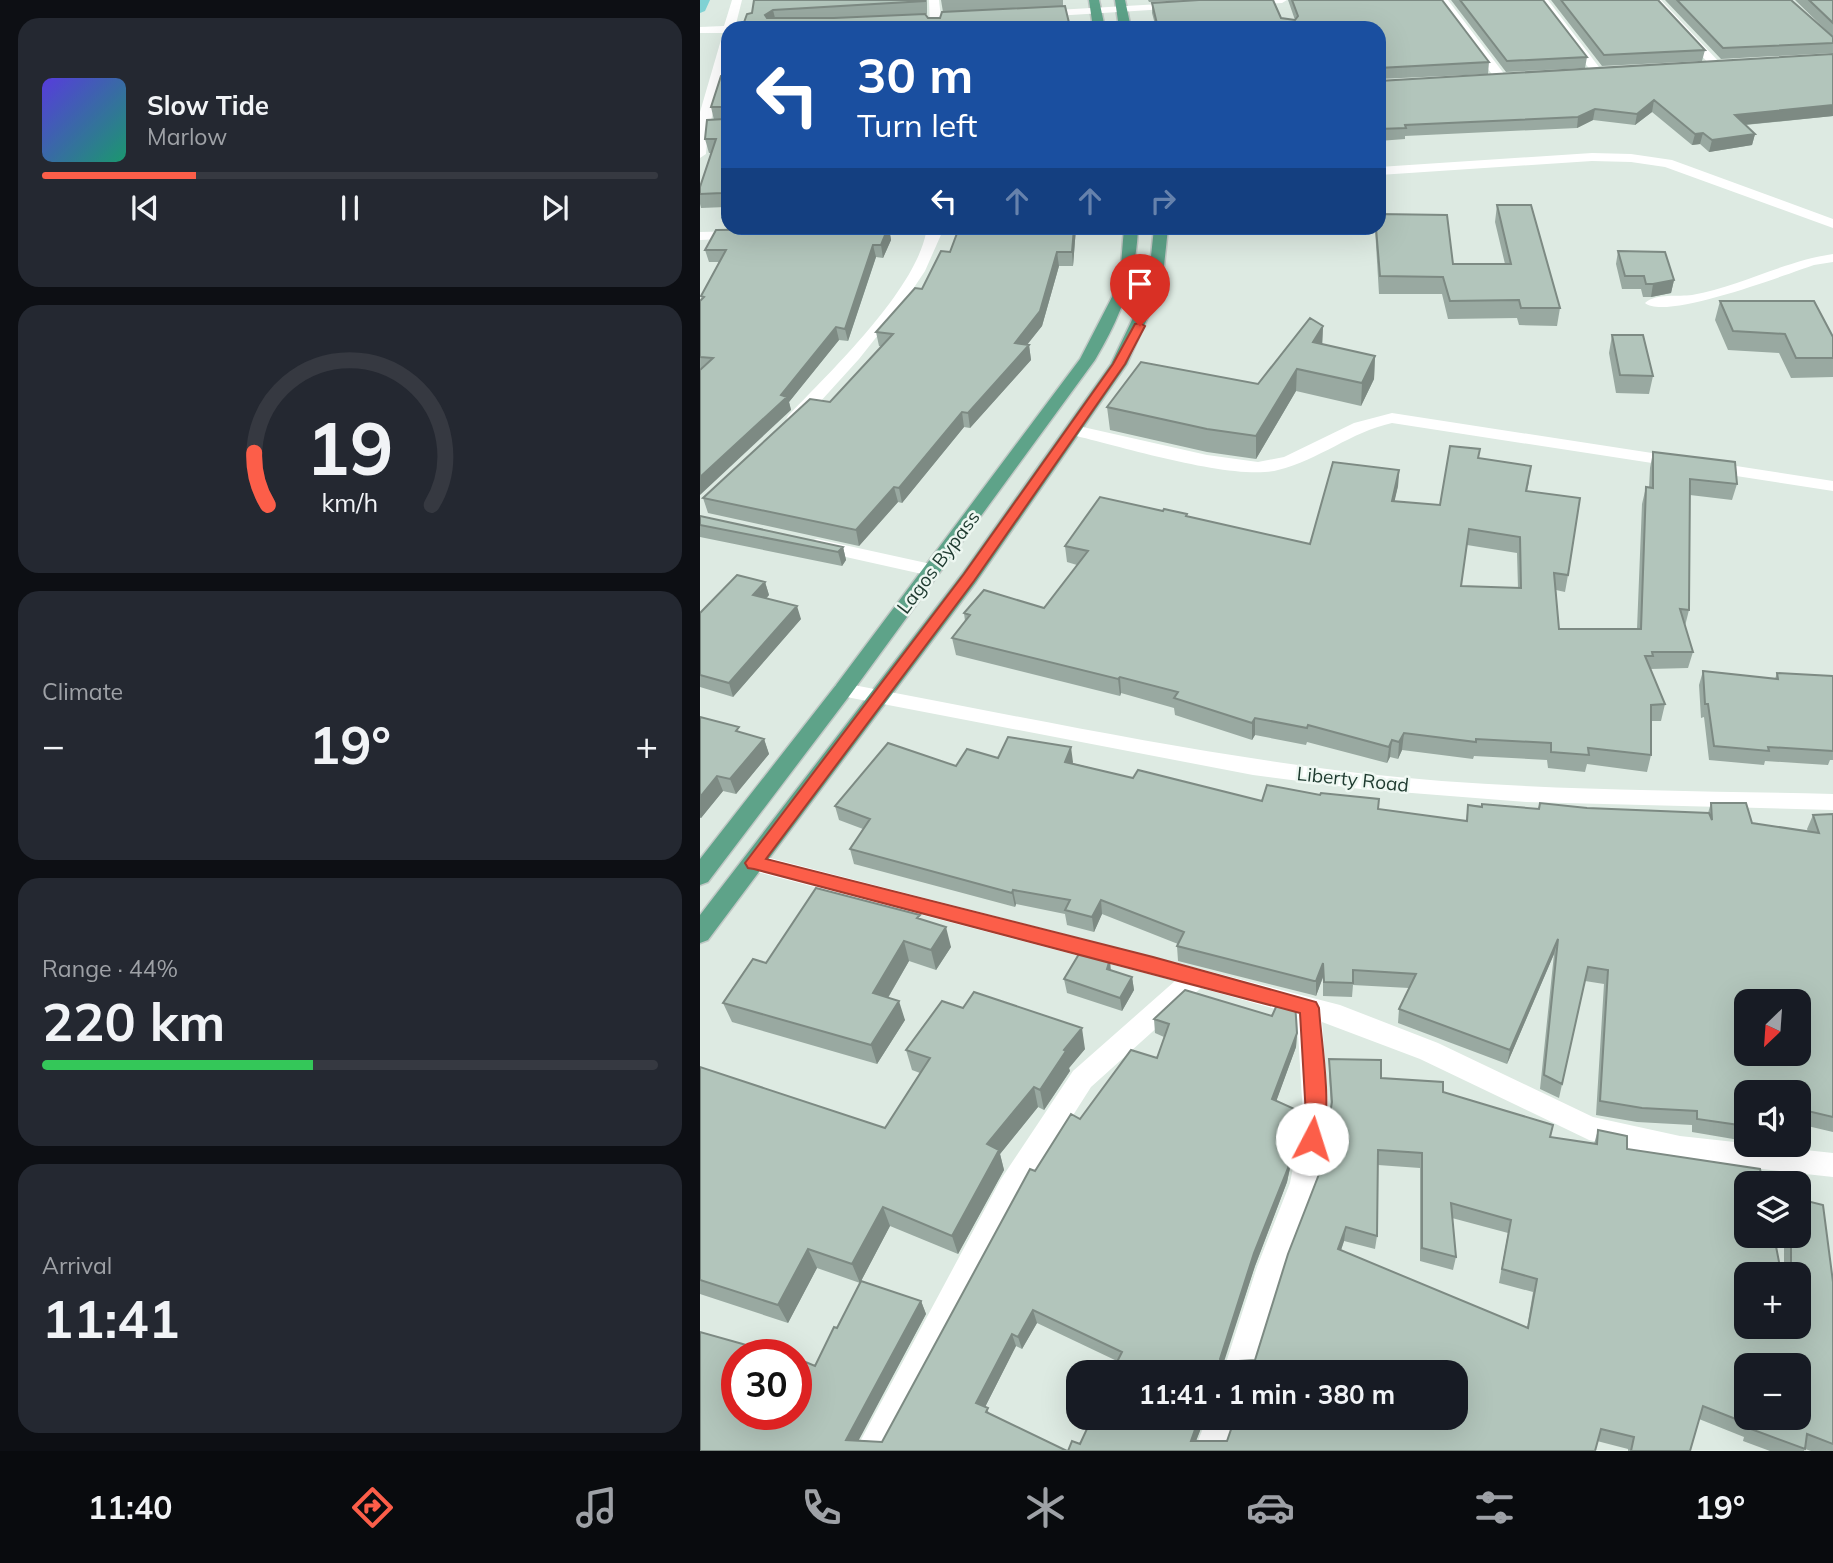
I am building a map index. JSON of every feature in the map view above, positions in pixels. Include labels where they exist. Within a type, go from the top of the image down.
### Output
[{"type":"main road","name":"Lagos Bypass","points":[[700,876],[843,690],[1087,360],[1110,324],[1124,290],[1131,253],[1131,235]]},
{"type":"main road","name":"Lagos Bypass","points":[[700,933],[879,698],[1119,364],[1140,326],[1153,292],[1160,235]]},
{"type":"street","points":[[731,21],[737,0]]},
{"type":"street","points":[[934,0],[936,21]]},
{"type":"street","points":[[1441,0],[1501,78]]},
{"type":"street","points":[[1542,0],[1605,73],[1584,74]]},
{"type":"street","points":[[1655,0],[1723,65],[1703,66]]},
{"type":"street","points":[[1238,3],[1279,2]]},
{"type":"street","points":[[1029,14],[1095,6],[1186,6]]},
{"type":"street","points":[[942,21],[949,18]]},
{"type":"street","points":[[700,30],[721,30]]},
{"type":"street","points":[[700,154],[709,127],[721,66]]},
{"type":"street","points":[[1487,79],[1515,78]]},
{"type":"street","points":[[1386,171],[1592,157],[1631,158],[1667,163],[1833,224]]},
{"type":"street","points":[[700,236],[754,235]]},
{"type":"street","points":[[779,436],[868,341],[926,257],[935,235]]},
{"type":"street","points":[[1653,303],[1696,299],[1812,261],[1833,258]]},
{"type":"street","points":[[1074,429],[1222,463],[1270,468],[1298,458],[1346,431],[1371,421],[1392,418],[1833,486]]},
{"type":"street","points":[[795,541],[931,570]]},
{"type":"street","name":"Liberty Road","points":[[843,690],[1253,767],[1360,781],[1526,794],[1833,802]]},
{"type":"street","points":[[754,863],[1340,1016],[1429,1051],[1589,1128],[1680,1149],[1833,1165]]},
{"type":"street","points":[[871,1451],[1011,1188],[1082,1079],[1197,977]]},
{"type":"street","points":[[1242,1360],[1270,1267],[1304,1184],[1317,1116],[1309,1008]]},
{"type":"street","points":[[1210,1451],[1218,1430]]},
{"type":"building","points":[[754,0],[925,0],[773,10],[765,15],[767,18],[834,18],[925,14],[928,18],[940,18],[942,12],[1065,6],[1069,21],[744,21],[747,14],[752,13]]},
{"type":"building","points":[[1273,0],[1281,18],[1295,20],[1298,16],[1292,0],[1442,0],[1489,62],[1386,68],[1386,21],[1156,21],[1152,3]]},
{"type":"building","points":[[1460,0],[1543,0],[1587,57],[1507,61]]},
{"type":"building","points":[[1561,0],[1658,0],[1705,50],[1604,55]]},
{"type":"building","points":[[1677,0],[1791,0],[1833,37],[1833,43],[1723,48]]},
{"type":"building","points":[[1809,0],[1833,0],[1833,23]]},
{"type":"building","points":[[1833,54],[1833,105],[1735,115],[1755,134],[1712,140],[1703,133],[1695,134],[1654,100],[1637,114],[1595,109],[1578,117],[1405,125],[1406,128],[1386,129],[1386,81]]},
{"type":"building","points":[[721,76],[721,107],[711,107]]},
{"type":"building","points":[[721,119],[721,193],[700,194],[716,139],[705,139],[707,120]]},
{"type":"building","points":[[1497,205],[1531,205],[1560,308],[1521,308],[1519,300],[1450,301],[1443,277],[1380,276],[1377,235],[1386,235],[1386,214],[1447,215],[1453,264],[1511,264]]},
{"type":"building","points":[[716,230],[721,230],[721,235],[885,235],[881,245],[873,245],[845,329],[836,327],[781,395],[787,397],[700,477],[700,370],[713,358],[700,357],[700,301],[726,250],[705,250]]},
{"type":"building","points":[[956,235],[1073,235],[1072,252],[1057,252],[1040,311],[1015,343],[1029,345],[968,413],[962,412],[899,488],[894,487],[856,530],[703,498],[810,399],[830,402],[893,334],[876,332],[915,288],[922,289],[941,251],[950,252]]},
{"type":"building","points":[[1618,251],[1665,252],[1674,280],[1646,284],[1644,276],[1625,276]]},
{"type":"building","points":[[1720,301],[1814,301],[1833,337],[1833,358],[1796,358],[1785,334],[1733,331]]},
{"type":"building","points":[[1310,318],[1323,326],[1313,342],[1375,356],[1362,383],[1297,369],[1256,436],[1207,429],[1107,407],[1141,362],[1258,384]]},
{"type":"building","points":[[1612,335],[1643,335],[1653,376],[1620,375]]},
{"type":"building","points":[[1450,446],[1480,449],[1478,458],[1531,466],[1526,491],[1580,498],[1568,575],[1554,573],[1559,629],[1641,629],[1646,487],[1653,488],[1653,452],[1735,462],[1737,484],[1690,479],[1689,610],[1680,609],[1693,652],[1652,652],[1653,656],[1645,656],[1665,704],[1651,705],[1651,755],[1588,748],[1589,755],[1551,752],[1551,743],[1476,739],[1476,742],[1404,733],[1399,742],[1392,740],[1389,747],[1308,725],[1307,728],[1255,718],[1252,723],[1174,698],[1178,692],[952,638],[970,615],[964,613],[984,590],[1044,608],[1088,551],[1065,546],[1100,497],[1187,514],[1186,516],[1310,544],[1333,462],[1399,470],[1392,501],[1440,505]],"holes":[[[1469,529],[1520,537],[1521,588],[1461,586]]]},
{"type":"building","points":[[700,516],[843,547],[838,552],[700,525]]},
{"type":"building","points":[[737,575],[765,582],[753,595],[797,606],[729,683],[700,675],[700,613]]},
{"type":"building","points":[[1703,671],[1778,679],[1777,673],[1833,676],[1833,751],[1768,747],[1769,751],[1714,746],[1708,704],[1705,704]]},
{"type":"building","points":[[700,717],[739,727],[736,731],[764,739],[730,779],[717,776],[700,797]]},
{"type":"building","points":[[1008,737],[1071,747],[1065,762],[1133,778],[1138,770],[1262,801],[1267,785],[1320,795],[1379,799],[1378,809],[1467,821],[1468,805],[1482,807],[1482,804],[1539,809],[1540,803],[1587,808],[1709,813],[1712,820],[1711,803],[1746,803],[1752,823],[1819,833],[1813,815],[1833,814],[1833,1117],[1811,1112],[1811,1080],[1734,1080],[1734,1124],[1697,1119],[1697,1111],[1642,1108],[1600,1101],[1608,970],[1588,967],[1562,1084],[1544,1075],[1558,939],[1510,1050],[1399,1009],[1416,974],[1353,970],[1353,983],[1324,982],[1323,963],[1314,981],[1177,946],[1184,932],[1101,900],[1092,917],[1065,910],[1070,900],[1013,890],[1012,893],[850,849],[870,819],[835,806],[888,743],[956,766],[967,749],[998,758]]},
{"type":"building","points":[[816,888],[920,915],[917,918],[946,927],[931,950],[904,941],[873,993],[899,1001],[871,1045],[723,1003],[753,959],[766,963]]},
{"type":"building","points":[[1082,949],[1110,959],[1107,969],[1132,977],[1120,998],[1064,979]]},
{"type":"building","points":[[1185,990],[1272,1016],[1280,998],[1295,1002],[1297,1033],[1272,1099],[1299,1111],[1288,1168],[1254,1253],[1221,1360],[1118,1360],[1122,1352],[1033,1310],[1018,1337],[1012,1334],[976,1403],[988,1408],[986,1412],[1067,1451],[700,1451],[700,1332],[725,1339],[721,1339],[721,1430],[812,1430],[812,1365],[815,1366],[861,1281],[921,1301],[846,1440],[882,1442],[1030,1169],[1035,1171],[1071,1114],[1080,1119],[1131,1050],[1157,1058],[1169,1024],[1154,1019]]},
{"type":"building","points":[[974,992],[1082,1028],[1064,1050],[1066,1051],[1040,1090],[1034,1087],[987,1144],[999,1150],[952,1236],[883,1207],[852,1264],[808,1249],[778,1305],[700,1280],[700,1067],[885,1128],[930,1058],[906,1050],[942,1001],[963,1008]]},
{"type":"building","points":[[1329,1059],[1381,1060],[1381,1078],[1443,1082],[1443,1092],[1553,1125],[1550,1137],[1597,1144],[1598,1130],[1627,1136],[1627,1149],[1760,1169],[1734,1171],[1734,1248],[1776,1248],[1779,1262],[1734,1262],[1734,1339],[1811,1339],[1811,1262],[1791,1262],[1791,1248],[1811,1248],[1811,1202],[1823,1205],[1833,1282],[1833,1444],[1807,1434],[1805,1449],[1754,1430],[1811,1430],[1811,1353],[1734,1353],[1734,1418],[1703,1406],[1690,1451],[1631,1451],[1634,1437],[1601,1429],[1595,1451],[1068,1451],[1072,1441],[1080,1444],[1086,1430],[1195,1430],[1191,1441],[1227,1441],[1231,1430],[1468,1430],[1468,1360],[1255,1360],[1288,1254],[1321,1169],[1332,1102]],"holes":[[[1378,1150],[1422,1153],[1422,1248],[1456,1257],[1451,1203],[1511,1220],[1502,1269],[1537,1279],[1528,1328],[1338,1249],[1346,1227],[1377,1236]]]},
{"type":"waterway","points":[[700,8],[702,0]]},
{"type":"route","points":[[1140,326],[1119,364],[969,578],[754,863],[1153,965],[1309,1008],[1317,1116],[1312,1139]]}]
